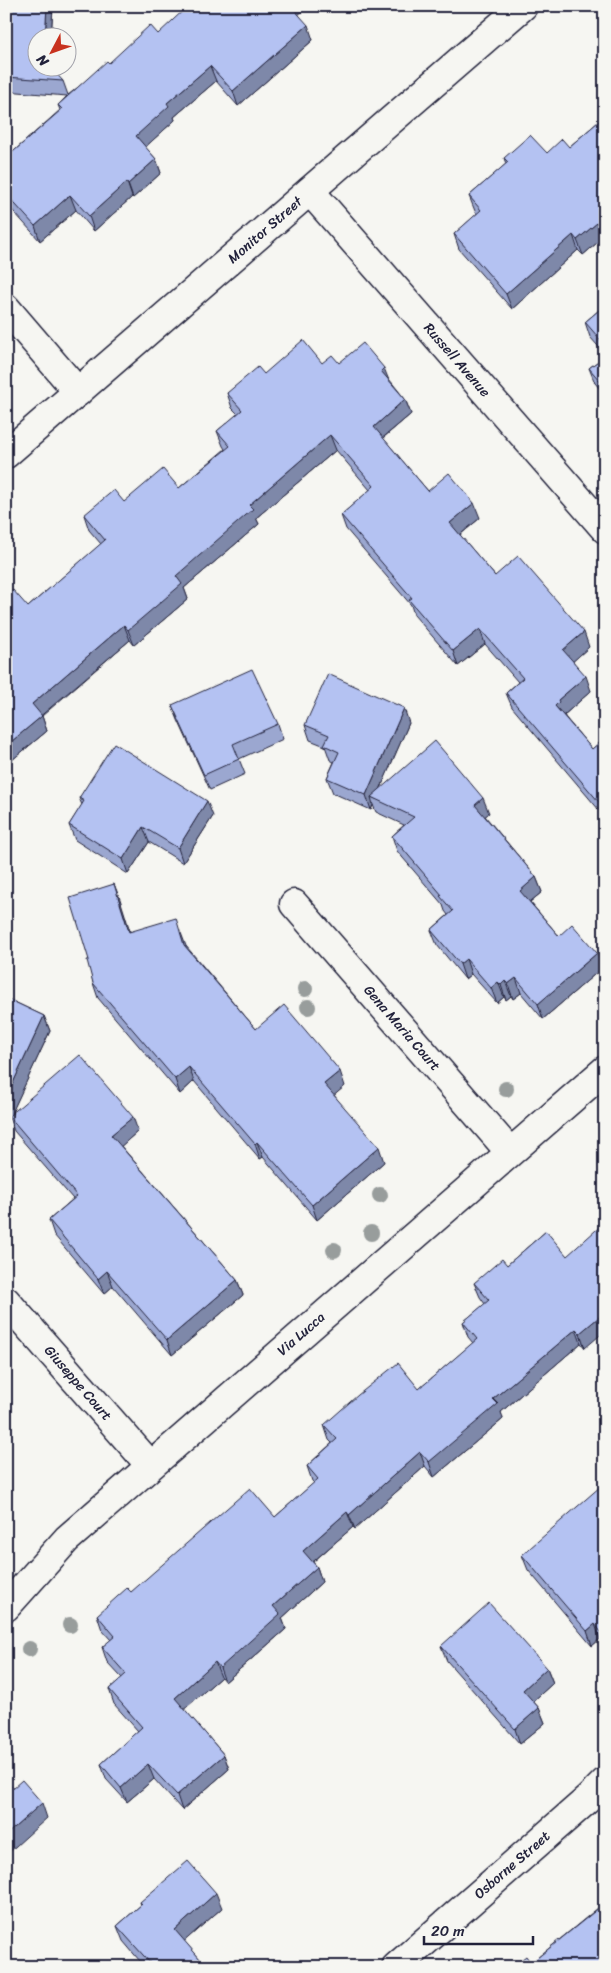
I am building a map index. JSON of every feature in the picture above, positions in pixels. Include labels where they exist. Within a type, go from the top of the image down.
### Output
[{"type":"street","name":"Monitor Street","points":[[6,454],[523,6]]},
{"type":"street","name":"Russell Avenue","points":[[310,191],[605,529]]},
{"type":"street","points":[[6,308],[78,392]]},
{"type":"street","name":"Gena Maria Court","points":[[294,904],[510,1152]]},
{"type":"street","name":"Via Lucca","points":[[6,1607],[67,1539],[605,1070]]},
{"type":"street","name":"Giuseppe Court","points":[[6,1301],[150,1465]]},
{"type":"street","name":"Osborne Street","points":[[396,1967],[605,1782]]},
{"type":"building","points":[[6,6],[47,6],[46,28],[28,28],[28,78],[60,78],[63,81],[6,77]]},
{"type":"building","points":[[188,6],[291,6],[308,25],[233,91],[210,66],[167,103],[169,106],[136,136],[156,159],[89,216],[70,195],[35,226],[6,194],[6,158],[62,109],[58,105],[107,61],[109,63],[150,25],[158,34]]},
{"type":"building","points":[[605,116],[605,216],[577,240],[573,235],[506,294],[454,234],[481,210],[469,196],[508,162],[504,158],[530,135],[547,153],[562,139],[569,147]]},
{"type":"building","points":[[605,305],[605,345],[585,322]]},
{"type":"building","points":[[303,340],[322,363],[332,355],[339,363],[363,343],[384,368],[381,371],[405,399],[374,427],[428,491],[449,473],[474,503],[450,523],[495,576],[518,556],[584,632],[563,650],[586,676],[558,700],[559,702],[555,706],[592,749],[605,738],[605,809],[506,693],[523,678],[480,629],[453,651],[409,600],[412,598],[341,515],[374,486],[330,435],[249,505],[253,509],[176,576],[182,584],[128,630],[124,625],[32,704],[42,716],[6,746],[6,596],[13,590],[28,607],[105,540],[84,515],[114,490],[124,502],[163,469],[179,488],[230,446],[217,431],[242,410],[227,393],[258,367],[264,374]]},
{"type":"building","points":[[605,356],[605,387],[589,368]]},
{"type":"building","points":[[252,669],[278,724],[233,744],[239,759],[204,775],[172,705]]},
{"type":"building","points":[[328,674],[404,708],[366,795],[327,778],[339,752],[324,745],[329,735],[305,725]]},
{"type":"building","points":[[435,741],[483,798],[475,805],[536,877],[520,891],[559,936],[572,924],[597,953],[538,1004],[516,978],[508,984],[505,981],[501,985],[498,982],[491,988],[466,959],[460,964],[431,930],[453,911],[440,896],[442,895],[392,836],[414,817],[371,797]]},
{"type":"building","points":[[114,743],[207,801],[178,848],[143,827],[123,859],[69,825],[84,801],[79,798]]},
{"type":"building","points":[[114,884],[129,932],[176,918],[184,945],[256,1029],[284,1005],[340,1071],[324,1084],[379,1147],[312,1205],[257,1142],[255,1144],[189,1067],[175,1079],[93,983],[87,960],[89,960],[70,898]]},
{"type":"building","points":[[6,998],[44,1016],[6,1098]]},
{"type":"building","points":[[80,1055],[133,1117],[111,1135],[237,1280],[167,1340],[107,1271],[98,1279],[49,1220],[77,1196],[9,1116]]},
{"type":"building","points":[[605,1222],[605,1312],[580,1333],[576,1329],[493,1399],[498,1404],[429,1462],[420,1452],[349,1515],[347,1512],[303,1551],[317,1567],[273,1606],[280,1614],[220,1668],[215,1662],[175,1698],[224,1755],[177,1795],[148,1764],[121,1788],[101,1764],[142,1727],[109,1689],[126,1674],[102,1647],[115,1636],[97,1615],[127,1588],[131,1592],[250,1488],[275,1517],[318,1479],[307,1466],[337,1439],[324,1425],[358,1395],[398,1363],[419,1389],[477,1339],[463,1322],[489,1300],[474,1283],[502,1259],[507,1265],[546,1231],[567,1256]]},
{"type":"building","points":[[601,1486],[605,1491],[605,1629],[601,1632],[595,1624],[587,1631],[522,1555]]},
{"type":"building","points":[[489,1603],[547,1668],[523,1690],[539,1708],[515,1729],[441,1646]]},
{"type":"building","points":[[6,1780],[13,1788],[22,1780],[42,1803],[6,1835]]},
{"type":"building","points":[[188,1861],[216,1893],[175,1930],[207,1967],[150,1967],[152,1965],[117,1926],[142,1904],[140,1902]]},
{"type":"building","points":[[605,1887],[605,1897],[600,1891]]},
{"type":"building","points":[[605,1903],[605,1967],[512,1967],[526,1956],[531,1963]]}]
